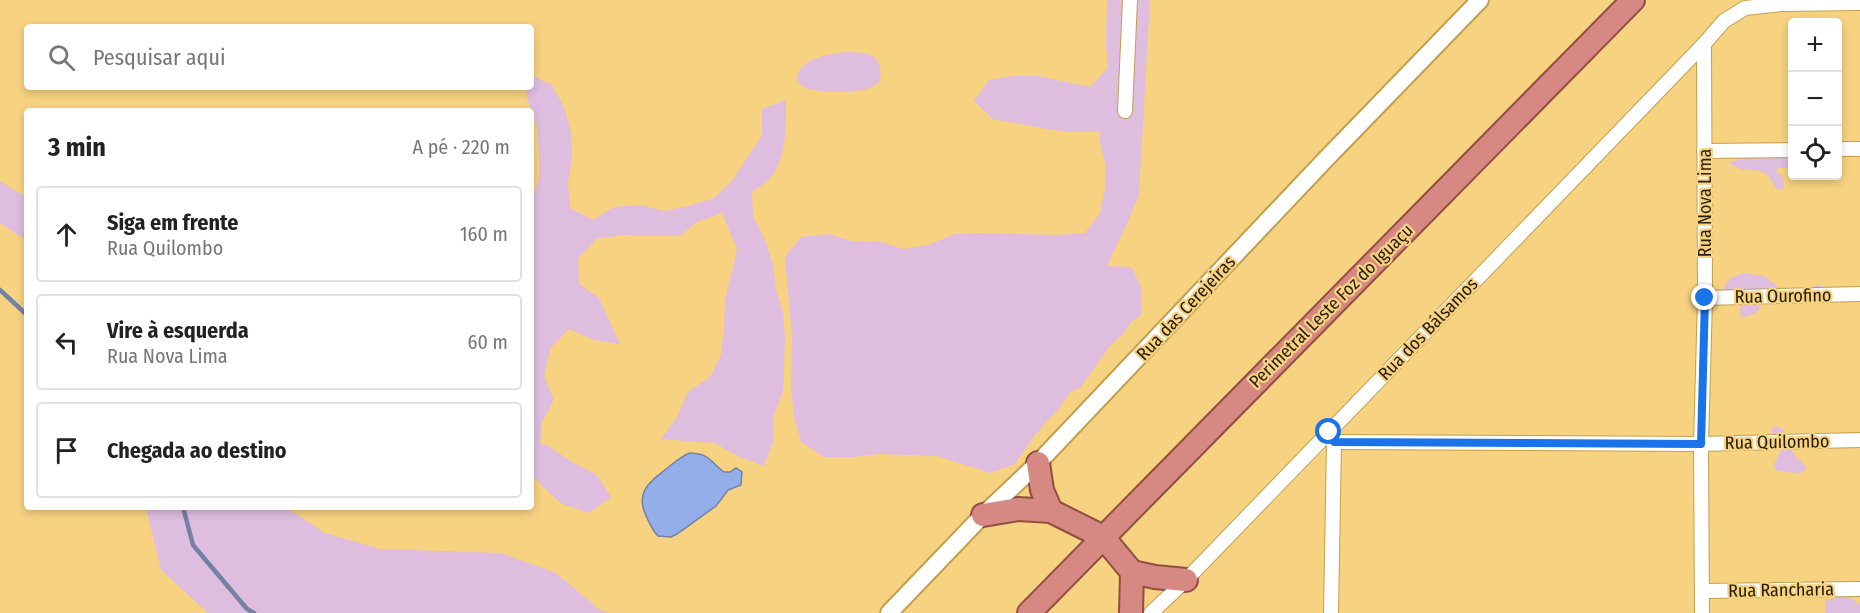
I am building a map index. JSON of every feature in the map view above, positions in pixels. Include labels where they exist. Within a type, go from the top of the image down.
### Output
[{"type":"highway","name":"Perimetral Leste Foz do Iguaçu","points":[[1029,613],[1633,0]]},
{"type":"highway","points":[[1038,463],[1042,490],[1051,511]]},
{"type":"highway","points":[[984,515],[1018,509],[1051,511],[1103,537],[1132,572],[1186,580]]},
{"type":"highway","points":[[1131,613],[1132,572]]},
{"type":"street","points":[[1125,111],[1130,0]]},
{"type":"street","name":"Rua das Cerejeiras","points":[[889,613],[1038,463],[1480,0]]},
{"type":"street","name":"Rua dos Bálsamos","points":[[1151,613],[1331,437],[1724,21],[1745,8],[1782,4],[1860,3]]},
{"type":"street","name":"Rua Nova Lima","points":[[1702,613],[1701,444],[1705,298],[1704,44]]},
{"type":"street","points":[[1842,149],[1860,149]]},
{"type":"street","points":[[1704,151],[1788,150]]},
{"type":"street","name":"Rua Ourofino","points":[[1705,298],[1860,294]]},
{"type":"street","points":[[1331,437],[1331,613]]},
{"type":"street","name":"Rua Quilombo","points":[[1331,437],[1701,444],[1860,440]]},
{"type":"street","name":"Rua Rancharia","points":[[1703,591],[1860,589]]},
{"type":"shaded area","points":[[1107,0],[1150,0],[1139,194],[1107,266],[1132,267],[1142,290],[1141,315],[1131,322],[1125,332],[1110,346],[1080,388],[1070,392],[1015,464],[990,473],[937,456],[880,454],[824,457],[801,442],[794,416],[791,388],[792,337],[785,257],[801,237],[828,234],[852,241],[880,242],[904,249],[928,245],[955,234],[1085,233],[1100,213],[1105,188],[1105,163],[1099,138],[1100,131],[1072,132],[993,119],[974,101],[989,80],[1014,76],[1038,76],[1090,87],[1108,68]]},
{"type":"shaded area","points":[[848,52],[869,54],[876,59],[881,73],[878,83],[873,87],[857,91],[837,92],[811,90],[797,82],[801,68],[807,63],[824,56]]},
{"type":"shaded area","points":[[534,76],[552,85],[564,107],[571,132],[572,157],[568,183],[570,208],[593,220],[614,207],[640,205],[664,211],[714,198],[732,181],[762,135],[762,109],[786,100],[785,138],[778,166],[764,184],[752,192],[753,217],[765,240],[773,265],[776,289],[783,313],[785,338],[783,391],[774,415],[773,442],[764,466],[737,456],[715,443],[661,439],[677,417],[688,392],[710,377],[721,355],[725,300],[737,249],[722,213],[697,222],[679,236],[623,235],[596,239],[578,259],[579,284],[599,298],[620,344],[594,340],[569,329],[550,349],[544,376],[554,400],[542,422],[540,444],[547,445],[597,475],[611,497],[589,513],[562,504],[534,477],[534,194],[539,179],[539,154],[534,108],[530,108],[526,90],[534,90]]},
{"type":"shaded area","points":[[1788,157],[1788,168],[1779,167],[1776,172],[1782,175],[1784,188],[1778,190],[1769,177],[1762,172],[1739,168],[1729,162],[1744,158]]},
{"type":"shaded area","points":[[0,181],[24,196],[24,239],[0,223]]},
{"type":"shaded area","points":[[1743,273],[1764,276],[1779,288],[1806,289],[1818,285],[1824,287],[1825,294],[1764,303],[1755,313],[1742,317],[1739,310],[1741,305],[1736,300],[1719,296],[1730,278]]},
{"type":"shaded area","points":[[1775,426],[1785,431],[1793,453],[1806,467],[1802,473],[1775,470],[1774,464],[1780,452],[1772,441],[1772,429]]},
{"type":"shaded area","points":[[147,510],[290,510],[325,533],[380,549],[501,553],[556,573],[600,610],[609,613],[208,613],[161,570]]},
{"type":"shaded area","points":[[1844,594],[1850,596],[1860,606],[1860,613],[1825,613],[1825,599]]},
{"type":"water","points":[[690,453],[706,457],[724,472],[730,472],[736,468],[742,472],[741,485],[728,490],[716,506],[677,534],[671,537],[658,536],[644,511],[642,503],[645,490],[659,474]]},
{"type":"waterway","points":[[0,290],[24,312]]},
{"type":"waterway","points":[[184,510],[193,545],[247,609],[254,613]]},
{"type":"route","points":[[1329,432],[1334,442],[1701,444],[1705,298]]}]
